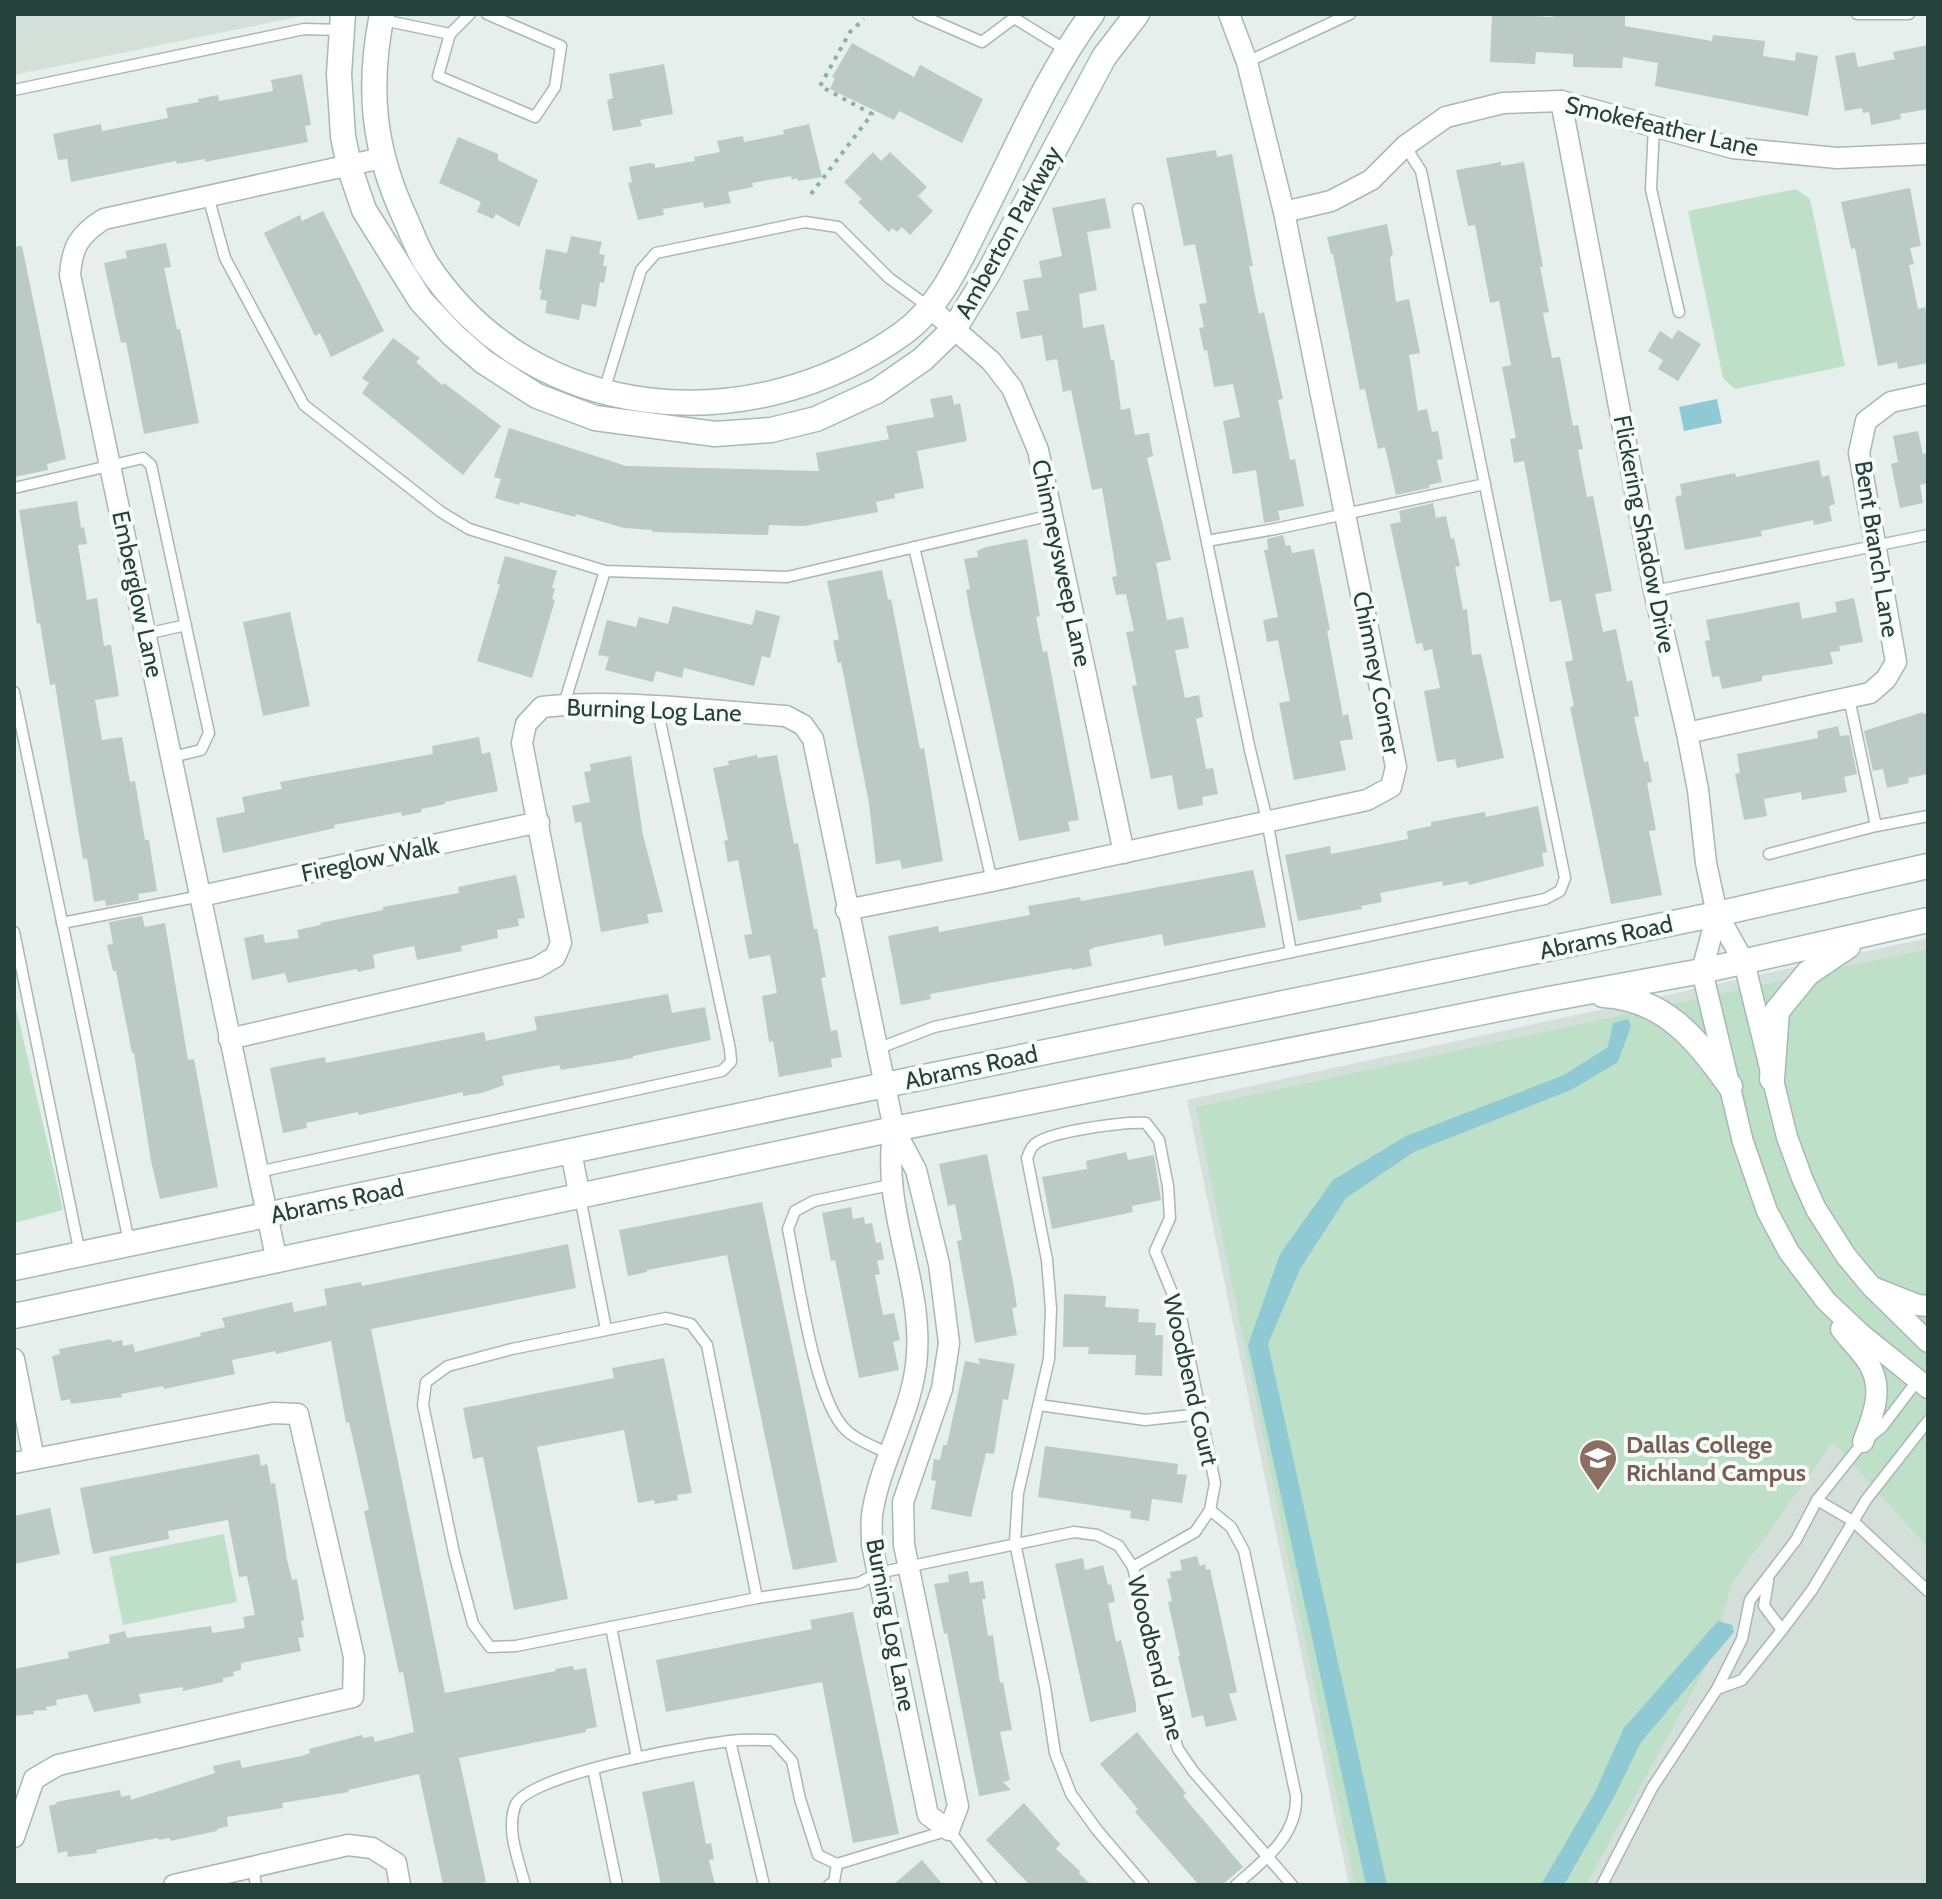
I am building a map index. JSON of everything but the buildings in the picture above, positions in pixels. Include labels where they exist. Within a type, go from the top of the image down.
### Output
[{"type":"main road","name":"Amberton Parkway","points":[[381,17],[372,84],[374,119],[382,158],[399,206],[426,262],[461,306],[488,333],[532,365],[565,380],[638,398],[695,404],[749,400],[796,387],[858,362],[905,333],[930,308],[955,269],[1066,50],[1092,14]]},
{"type":"main road","name":"Amberton Parkway","points":[[342,22],[339,74],[343,136],[349,166],[364,210],[421,301],[484,362],[537,396],[595,418],[715,434],[771,430],[816,419],[877,391],[923,359],[954,329],[989,272],[1104,57],[1137,14]]},
{"type":"main road","name":"Abrams Road","points":[[14,1268],[1717,914],[1928,866]]},
{"type":"main road","name":"Abrams Road","points":[[14,1316],[894,1129],[1702,971],[1928,920]]},
{"type":"main road","points":[[1772,1079],[1777,1011],[1791,991],[1828,957],[1874,933]]},
{"type":"main road","points":[[1549,999],[1606,995],[1634,1000],[1661,1012],[1703,1046],[1730,1086]]},
{"type":"street","name":"Chimney Corner","points":[[846,910],[1367,800],[1391,787],[1396,767],[1284,212],[1247,62],[1229,14]]},
{"type":"street","name":"Smokefeather Lane","points":[[1284,212],[1331,201],[1371,180],[1405,146],[1446,117],[1503,103],[1561,101],[1733,148],[1837,158],[1928,154]]},
{"type":"street","name":"Flickering Shadow Drive","points":[[1561,101],[1654,591],[1698,790],[1706,863],[1717,914],[1744,962],[1787,1137],[1806,1188],[1846,1256],[1871,1286],[1928,1342]]},
{"type":"street","name":"Emberglow Lane","points":[[277,1262],[70,275],[71,252],[87,229],[104,219],[382,158]]},
{"type":"street","name":"Chimneysweep Lane","points":[[930,308],[991,361],[1012,388],[1038,450],[1124,853]]},
{"type":"street","name":"Bent Branch Lane","points":[[1687,733],[1870,693],[1886,679],[1896,662],[1859,453],[1866,421],[1891,402],[1928,394]]},
{"type":"street","name":"Burning Log Lane","points":[[229,1039],[536,968],[555,957],[561,943],[522,743],[526,724],[542,707],[564,704],[657,707],[786,716],[803,725],[813,739],[846,910],[894,1129],[916,1170],[939,1264],[949,1343],[942,1389],[903,1502],[904,1545],[958,1806],[949,1830],[928,1815],[872,1545],[872,1515],[912,1386],[917,1355],[917,1323],[890,1185],[890,1151],[894,1129]]},
{"type":"street","name":"Fireglow Walk","points":[[201,896],[539,822]]},
{"type":"street","points":[[1717,914],[1702,971],[1750,1166],[1767,1211],[1789,1252],[1826,1301],[1842,1332],[1874,1371],[1878,1404],[1863,1442]]},
{"type":"street","points":[[571,1152],[580,1197]]},
{"type":"street","points":[[1871,1286],[1928,1306]]},
{"type":"street","points":[[1826,1301],[1924,1379]]},
{"type":"street","points":[[14,1359],[24,1461],[273,1413],[298,1414],[354,1657],[353,1697],[58,1765],[34,1779],[14,1837]]},
{"type":"street","points":[[174,1885],[254,1876],[348,1845],[372,1848],[396,1863],[400,1885]]},
{"type":"lane","points":[[470,14],[450,34],[438,76],[535,117],[555,87],[561,46],[487,14]]},
{"type":"lane","points":[[918,14],[982,42],[1013,16],[1066,50]]},
{"type":"lane","points":[[1247,62],[1350,14]]},
{"type":"lane","points":[[1857,14],[1909,14]]},
{"type":"lane","points":[[381,17],[450,34]]},
{"type":"lane","points":[[14,90],[342,22]]},
{"type":"lane","points":[[1654,126],[1651,189],[1679,312]]},
{"type":"lane","points":[[877,1049],[934,1027],[1545,899],[1560,891],[1565,878],[1421,171],[1405,146]]},
{"type":"lane","points":[[208,196],[225,258],[304,405],[441,512],[469,529],[605,571],[787,577],[1052,515]]},
{"type":"lane","points":[[1138,209],[1267,820],[1291,952]]},
{"type":"lane","points":[[604,391],[641,270],[656,253],[805,222],[838,227],[889,278],[930,308]]},
{"type":"lane","points":[[14,488],[143,458],[151,465],[209,733],[201,750],[172,757]]},
{"type":"lane","points":[[1207,541],[1485,484]]},
{"type":"lane","points":[[1654,591],[1928,535]]},
{"type":"lane","points":[[914,547],[992,881]]},
{"type":"lane","points":[[564,704],[605,571]]},
{"type":"lane","points":[[146,634],[186,625]]},
{"type":"lane","points":[[14,692],[129,1244]]},
{"type":"lane","points":[[1849,698],[1876,826]]},
{"type":"lane","points":[[258,1172],[722,1071],[731,1062],[657,707]]},
{"type":"lane","points":[[1769,854],[1928,816]]},
{"type":"lane","points":[[62,923],[201,896]]},
{"type":"lane","points":[[14,932],[80,1254]]},
{"type":"lane","name":"Woodbend Court","points":[[1039,1405],[1049,1359],[1051,1309],[1047,1260],[1027,1158],[1033,1144],[1048,1137],[1125,1122],[1146,1123],[1159,1140],[1168,1186],[1170,1218],[1155,1251],[1180,1312],[1215,1483],[1210,1510]]},
{"type":"lane","points":[[889,1454],[847,1432],[832,1413],[819,1380],[788,1229],[795,1211],[814,1201],[890,1185]]},
{"type":"lane","points":[[580,1197],[606,1329],[666,1318],[691,1324],[707,1345],[757,1598]]},
{"type":"lane","name":"Woodbend Lane","points":[[606,1329],[448,1366],[426,1382],[423,1405],[454,1553],[473,1624],[490,1647],[516,1646],[757,1598],[859,1583],[878,1573],[1074,1532],[1097,1535],[1119,1546],[1133,1567],[1165,1710],[1178,1749],[1193,1771],[1292,1885]]},
{"type":"lane","points":[[1602,1885],[1652,1788],[1717,1689],[1742,1639],[1750,1600],[1796,1540],[1817,1500],[1863,1442],[1882,1427],[1924,1379]]},
{"type":"lane","points":[[1144,1885],[1071,1794],[1055,1753],[1045,1687],[1015,1543],[1018,1493],[1039,1405],[1145,1420],[1201,1414]]},
{"type":"lane","points":[[1717,1689],[1742,1680],[1782,1630],[1812,1590],[1866,1500],[1928,1421]]},
{"type":"lane","points":[[1817,1500],[1853,1521],[1928,1591]]},
{"type":"lane","points":[[1133,1567],[1195,1532],[1210,1510],[1231,1527],[1244,1551],[1297,1811],[1284,1838],[1236,1885]]},
{"type":"lane","points":[[1771,1572],[1764,1606],[1782,1630]]},
{"type":"lane","points":[[611,1627],[637,1758]]},
{"type":"lane","points":[[525,1885],[512,1832],[515,1804],[524,1794],[561,1776],[730,1741],[773,1740],[792,1761],[800,1799],[818,1855],[837,1864],[949,1830]]},
{"type":"lane","points":[[730,1741],[764,1885]]},
{"type":"lane","points":[[593,1769],[617,1885]]},
{"type":"lane","name":"Burning Log Lane","points":[[949,1830],[991,1885]]},
{"type":"lane","points":[[829,1885],[834,1882],[837,1864]]},
{"type":"path","points":[[811,194],[872,114],[820,86],[850,32],[864,19]]},
{"type":"shaded area","points":[[14,14],[312,14],[14,75]]},
{"type":"shaded area","name":"Dallas College Richland Campus","points":[[1928,938],[1928,1885],[1349,1885],[1187,1100]]},
{"type":"green space","points":[[1796,189],[1810,199],[1845,366],[1735,389],[1723,378],[1688,211]]},
{"type":"green space","name":"Dallas College Richland Campus","points":[[1928,949],[1928,1548],[1833,1442],[1731,1585],[1712,1656],[1586,1885],[1355,1885],[1196,1107]]},
{"type":"green space","points":[[14,999],[63,1210],[14,1223]]},
{"type":"green space","points":[[224,1534],[237,1602],[123,1625],[109,1557]]},
{"type":"water","points":[[1717,399],[1722,423],[1684,431],[1679,407]]},
{"type":"water","points":[[1628,1019],[1631,1026],[1618,1062],[1571,1090],[1414,1152],[1346,1198],[1300,1269],[1268,1344],[1387,1885],[1366,1885],[1248,1345],[1280,1254],[1333,1180],[1406,1136],[1564,1075],[1608,1047],[1613,1023]]},
{"type":"water","points":[[1718,1621],[1732,1625],[1734,1632],[1641,1742],[1564,1885],[1541,1885],[1594,1794],[1624,1728]]},
{"type":"place","name":"Dallas College Richland Campus","points":[[1598,1492]]}]
